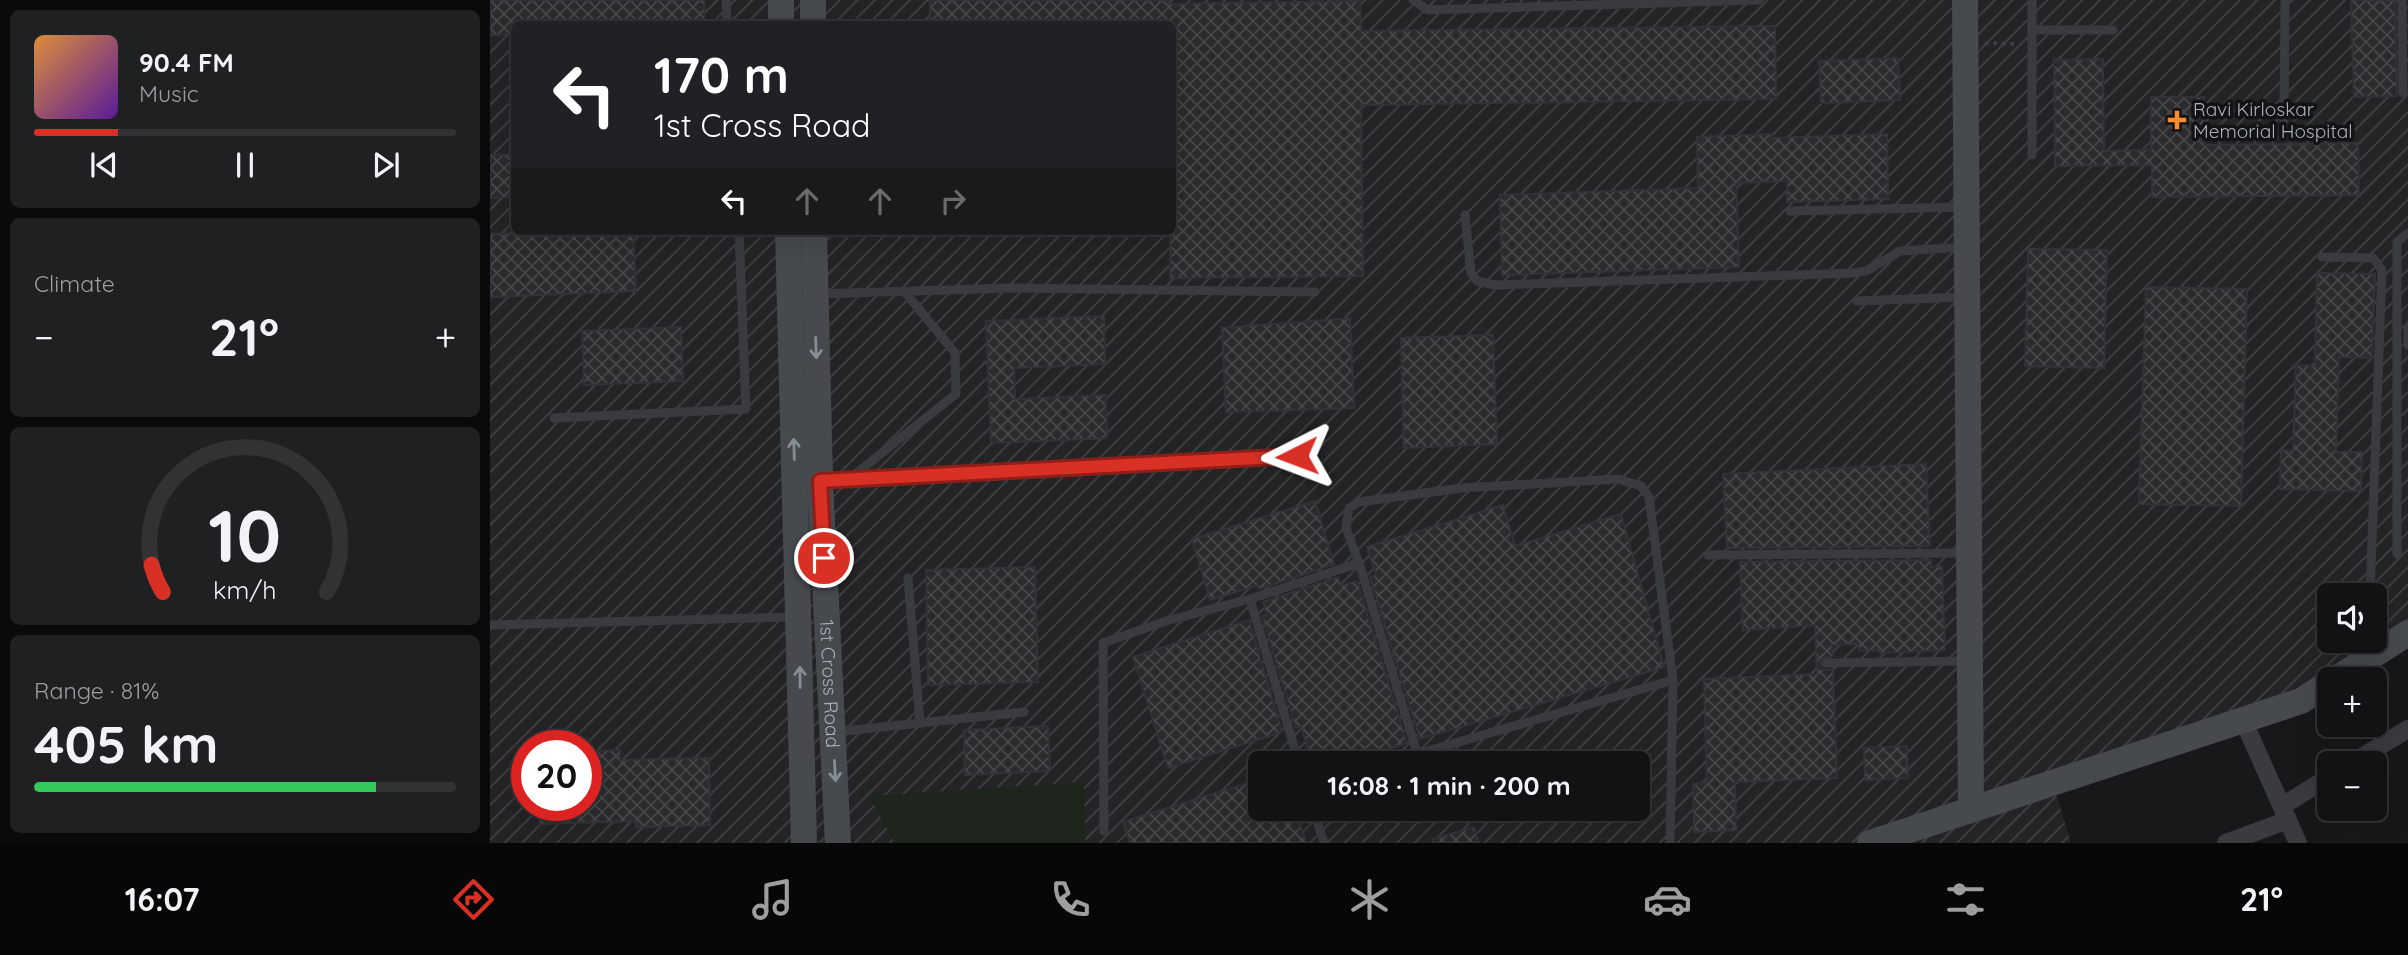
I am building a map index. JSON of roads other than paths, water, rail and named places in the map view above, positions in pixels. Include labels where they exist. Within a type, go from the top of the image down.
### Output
[{"type":"street","points":[[781,0],[781,21]]},
{"type":"street","points":[[813,0],[813,21]]},
{"type":"street","points":[[1965,0],[1971,809]]},
{"type":"street","name":"1st Cross Road","points":[[789,235],[802,294],[820,481],[838,843]]},
{"type":"street","name":"1st Cross Road","points":[[804,843],[799,617],[802,294],[813,235]]},
{"type":"street","points":[[2387,642],[2408,633]]},
{"type":"street","points":[[2349,667],[2365,653]]},
{"type":"street","points":[[1870,843],[2301,701],[2317,691]]},
{"type":"street","points":[[2243,720],[2298,843]]},
{"type":"street","points":[[2372,751],[2408,729]]},
{"type":"street","points":[[2227,843],[2285,813],[2317,787]]},
{"type":"lane","points":[[726,0],[727,21]]},
{"type":"lane","points":[[1413,0],[1428,10],[1759,0]]},
{"type":"lane","points":[[2032,0],[2032,155]]},
{"type":"lane","points":[[2284,120],[2285,0]]},
{"type":"lane","points":[[2402,0],[2403,93]]},
{"type":"lane","points":[[2032,30],[2113,30]]},
{"type":"lane","points":[[1790,211],[1967,206]]},
{"type":"lane","points":[[1465,215],[1471,273],[1477,281],[1496,285],[1853,273],[1876,267],[1900,251],[1967,247]]},
{"type":"lane","points":[[2397,554],[2397,242],[2408,233]]},
{"type":"lane","points":[[554,418],[746,409],[739,235]]},
{"type":"lane","points":[[2322,257],[2372,258],[2382,270],[2370,583]]},
{"type":"lane","points":[[802,294],[1009,288],[1315,292]]},
{"type":"lane","points":[[849,479],[956,394],[955,353],[905,292]]},
{"type":"lane","points":[[1857,301],[1967,297]]},
{"type":"lane","points":[[2408,327],[2408,345]]},
{"type":"lane","points":[[820,481],[1297,456]]},
{"type":"lane","points":[[1416,751],[1346,528],[1349,508],[1359,502],[1462,488],[1618,480],[1641,486],[1649,497],[1672,681],[1670,843]]},
{"type":"lane","points":[[2396,518],[2408,517]]},
{"type":"lane","points":[[1707,555],[1969,553]]},
{"type":"lane","points":[[1104,831],[1103,643],[1166,621],[1250,599],[1359,563]]},
{"type":"lane","points":[[908,578],[920,723]]},
{"type":"lane","points":[[1250,599],[1295,751]]},
{"type":"lane","points":[[490,625],[799,617]]},
{"type":"lane","points":[[1826,663],[1970,661]]},
{"type":"lane","points":[[1424,751],[1672,681]]},
{"type":"lane","points":[[833,733],[1024,712]]},
{"type":"lane","points":[[1317,821],[1324,843]]},
{"type":"place","name":"Ravi Kirloskar Memorial Hospital","points":[[2177,120]]}]
